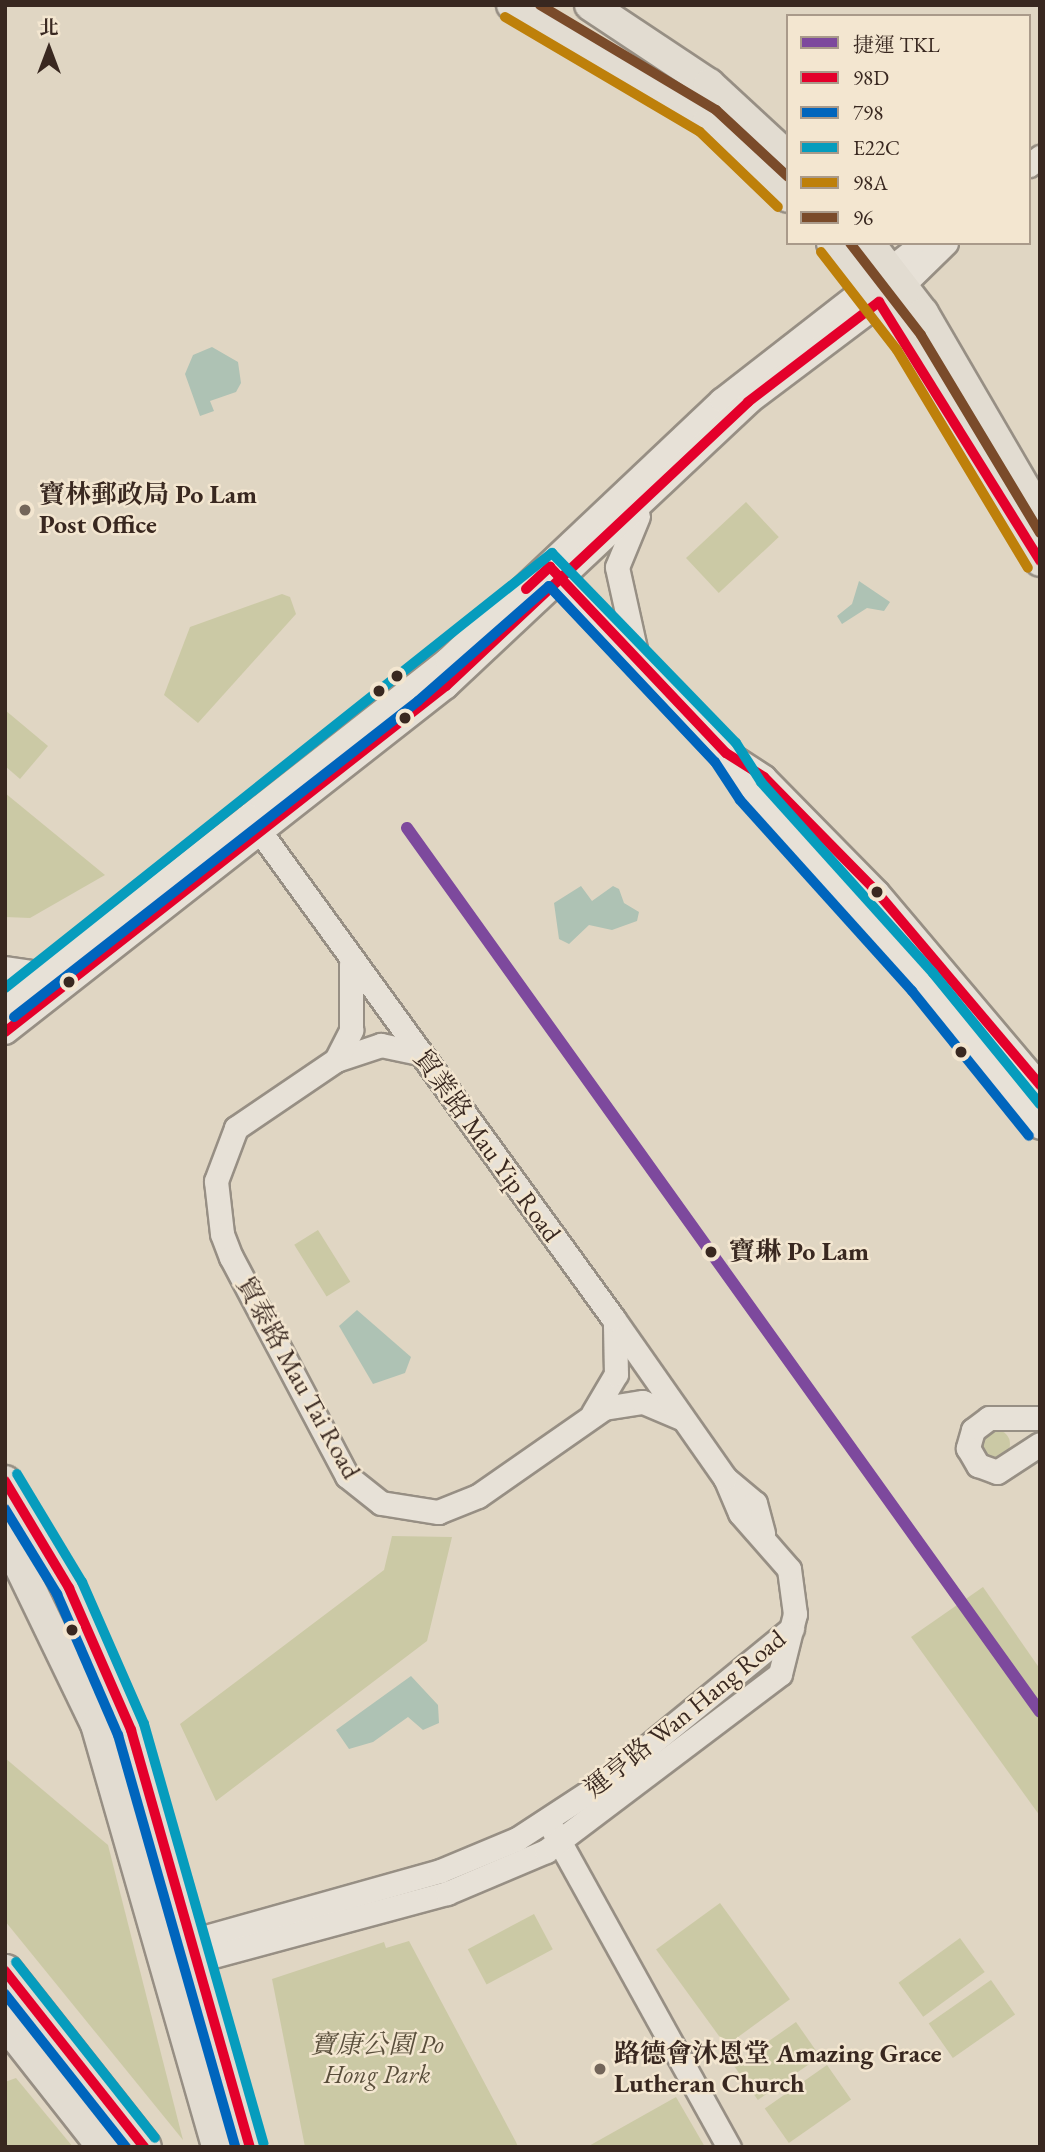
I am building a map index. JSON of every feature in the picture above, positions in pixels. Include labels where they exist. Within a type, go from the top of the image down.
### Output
[{"type":"highway","points":[[5,1971],[144,2147]]},
{"type":"highway","points":[[5,2021],[104,2147]]},
{"type":"main road","points":[[512,5],[709,121],[786,195]]},
{"type":"main road","points":[[590,5],[709,84],[786,155]]},
{"type":"main road","points":[[835,245],[884,284],[1040,514]]},
{"type":"main road","points":[[870,245],[884,284],[1040,561]]},
{"type":"main road","points":[[5,1481],[69,1588],[111,1679],[196,1951],[250,2147]]},
{"type":"main road","points":[[5,1536],[96,1724],[166,1959],[217,2147]]},
{"type":"street","points":[[5,1032],[447,659],[640,509],[748,402],[884,284],[921,245]]},
{"type":"street","points":[[557,574],[721,400],[943,245]]},
{"type":"street","points":[[636,654],[617,567],[640,509]]},
{"type":"street","points":[[557,574],[636,654],[726,753],[750,791],[923,982],[1040,1127]]},
{"type":"street","points":[[726,753],[764,777],[877,892],[1040,1084]]},
{"type":"street","points":[[5,1006],[45,974],[254,824]]},
{"type":"street","name":"貿業路 Mau Yip Road","points":[[254,824],[351,964],[613,1318],[725,1478],[755,1503],[763,1533],[794,1581],[792,1628]]},
{"type":"street","points":[[336,1060],[351,1030],[351,964]]},
{"type":"street","points":[[5,968],[45,974]]},
{"type":"street","name":"貿泰路 Mau Tai Road","points":[[419,1053],[381,1045],[336,1060],[236,1128],[224,1148],[216,1191],[231,1257],[347,1476],[380,1503],[438,1512],[478,1496],[592,1414],[616,1404],[643,1402],[684,1419]]},
{"type":"street","name":"貿泰路 Mau Tai Road","points":[[592,1414],[616,1374],[613,1318]]},
{"type":"street","points":[[1035,1417],[996,1417],[977,1425],[968,1441],[974,1462],[989,1471],[1005,1470],[1040,1444]]},
{"type":"street","name":"運亨路 Wan Hang Road","points":[[196,1951],[440,1871],[548,1821],[792,1628]]},
{"type":"street","name":"運亨路 Wan Hang Road","points":[[166,1959],[447,1893],[559,1842],[780,1675],[792,1628]]},
{"type":"street","points":[[548,1821],[729,2147]]},
{"type":"green space","points":[[746,502],[779,537],[719,593],[686,558]]},
{"type":"green space","points":[[282,594],[290,597],[296,614],[198,723],[164,695],[190,627]]},
{"type":"green space","points":[[5,710],[48,746],[20,779],[5,766]]},
{"type":"green space","points":[[5,793],[105,875],[30,918],[5,917]]},
{"type":"green space","points":[[318,1230],[350,1282],[327,1297],[294,1245]]},
{"type":"green space","points":[[996,1430],[1006,1434],[1010,1444],[1006,1454],[996,1458],[986,1454],[982,1444],[986,1434]]},
{"type":"green space","points":[[392,1536],[452,1537],[427,1641],[216,1801],[180,1724],[384,1570]]},
{"type":"green space","points":[[983,1587],[1040,1669],[1040,1816],[911,1637]]},
{"type":"green space","points":[[5,1758],[108,1845],[183,2140],[5,1921]]},
{"type":"green space","points":[[720,1903],[790,1999],[726,2046],[656,1949]]},
{"type":"green space","points":[[534,1914],[553,1949],[487,1985],[468,1949]]},
{"type":"green space","points":[[960,1938],[985,1972],[923,2017],[899,1983]]},
{"type":"green space","name":"寶康公園 Po Hong Park","points":[[409,1941],[518,2147],[305,2147],[272,1979],[384,1942],[386,1948]]},
{"type":"green space","points":[[991,1980],[1015,2014],[953,2058],[929,2024]]},
{"type":"green space","points":[[796,2022],[820,2056],[758,2100],[734,2066]]},
{"type":"green space","points":[[827,2065],[851,2099],[789,2143],[765,2109]]},
{"type":"green space","points":[[16,2078],[73,2147],[5,2147],[5,2082]]},
{"type":"green space","points":[[676,2097],[705,2147],[587,2147]]},
{"type":"shaded area","points":[[212,347],[238,362],[241,383],[236,392],[210,401],[214,411],[200,416],[185,374],[193,355]]},
{"type":"shaded area","points":[[859,581],[890,602],[884,611],[867,608],[842,624],[837,616],[852,604]]},
{"type":"shaded area","points":[[581,886],[592,901],[613,886],[619,889],[624,903],[639,912],[637,921],[612,930],[589,925],[569,944],[559,939],[554,903]]},
{"type":"shaded area","points":[[357,1310],[411,1357],[405,1373],[373,1384],[339,1326]]},
{"type":"shaded area","points":[[411,1676],[438,1705],[439,1723],[423,1730],[408,1717],[373,1742],[349,1749],[336,1730]]},
{"type":"metro line","name":"TKL","points":[[407,828],[1040,1712]]},
{"type":"transit line","name":"96","points":[[540,5],[716,110],[786,175]]},
{"type":"transit line","name":"98A","points":[[505,17],[700,132],[778,207]]},
{"type":"transit line","name":"96","points":[[852,245],[921,335],[1040,533]]},
{"type":"transit line","name":"98A","points":[[821,252],[897,350],[1028,568]]},
{"type":"transit line","name":"98D","points":[[5,1032],[446,686],[748,402],[879,302],[1040,561]]},
{"type":"transit line","name":"E22C","points":[[5,988],[552,553],[736,743],[761,782],[933,973],[1040,1104]]},
{"type":"transit line","name":"98D","points":[[526,589],[550,567],[726,753],[764,777],[877,892],[1040,1085]]},
{"type":"transit line","name":"798","points":[[14,1017],[418,701],[549,586],[715,762],[740,800],[912,991],[1029,1136]]},
{"type":"transit line","name":"E22C","points":[[17,1474],[82,1582],[144,1724],[263,2143]]},
{"type":"transit line","name":"98D","points":[[5,1481],[69,1588],[131,1730],[250,2147]]},
{"type":"transit line","name":"798","points":[[5,1509],[57,1594],[118,1735],[235,2147]]},
{"type":"transit line","name":"E22C","points":[[16,1962],[155,2138]]},
{"type":"transit line","name":"98D","points":[[5,1971],[144,2147]]},
{"type":"transit line","name":"798","points":[[5,1994],[126,2147]]},
{"type":"place","name":"寶林郵政局 Po Lam Post Office","points":[[25,510]]},
{"type":"place","name":"寶琳 Po Lam","points":[[711,1252]]},
{"type":"place","name":"路德會沐恩堂 Amazing Grace Lutheran Church","points":[[600,2069]]}]
